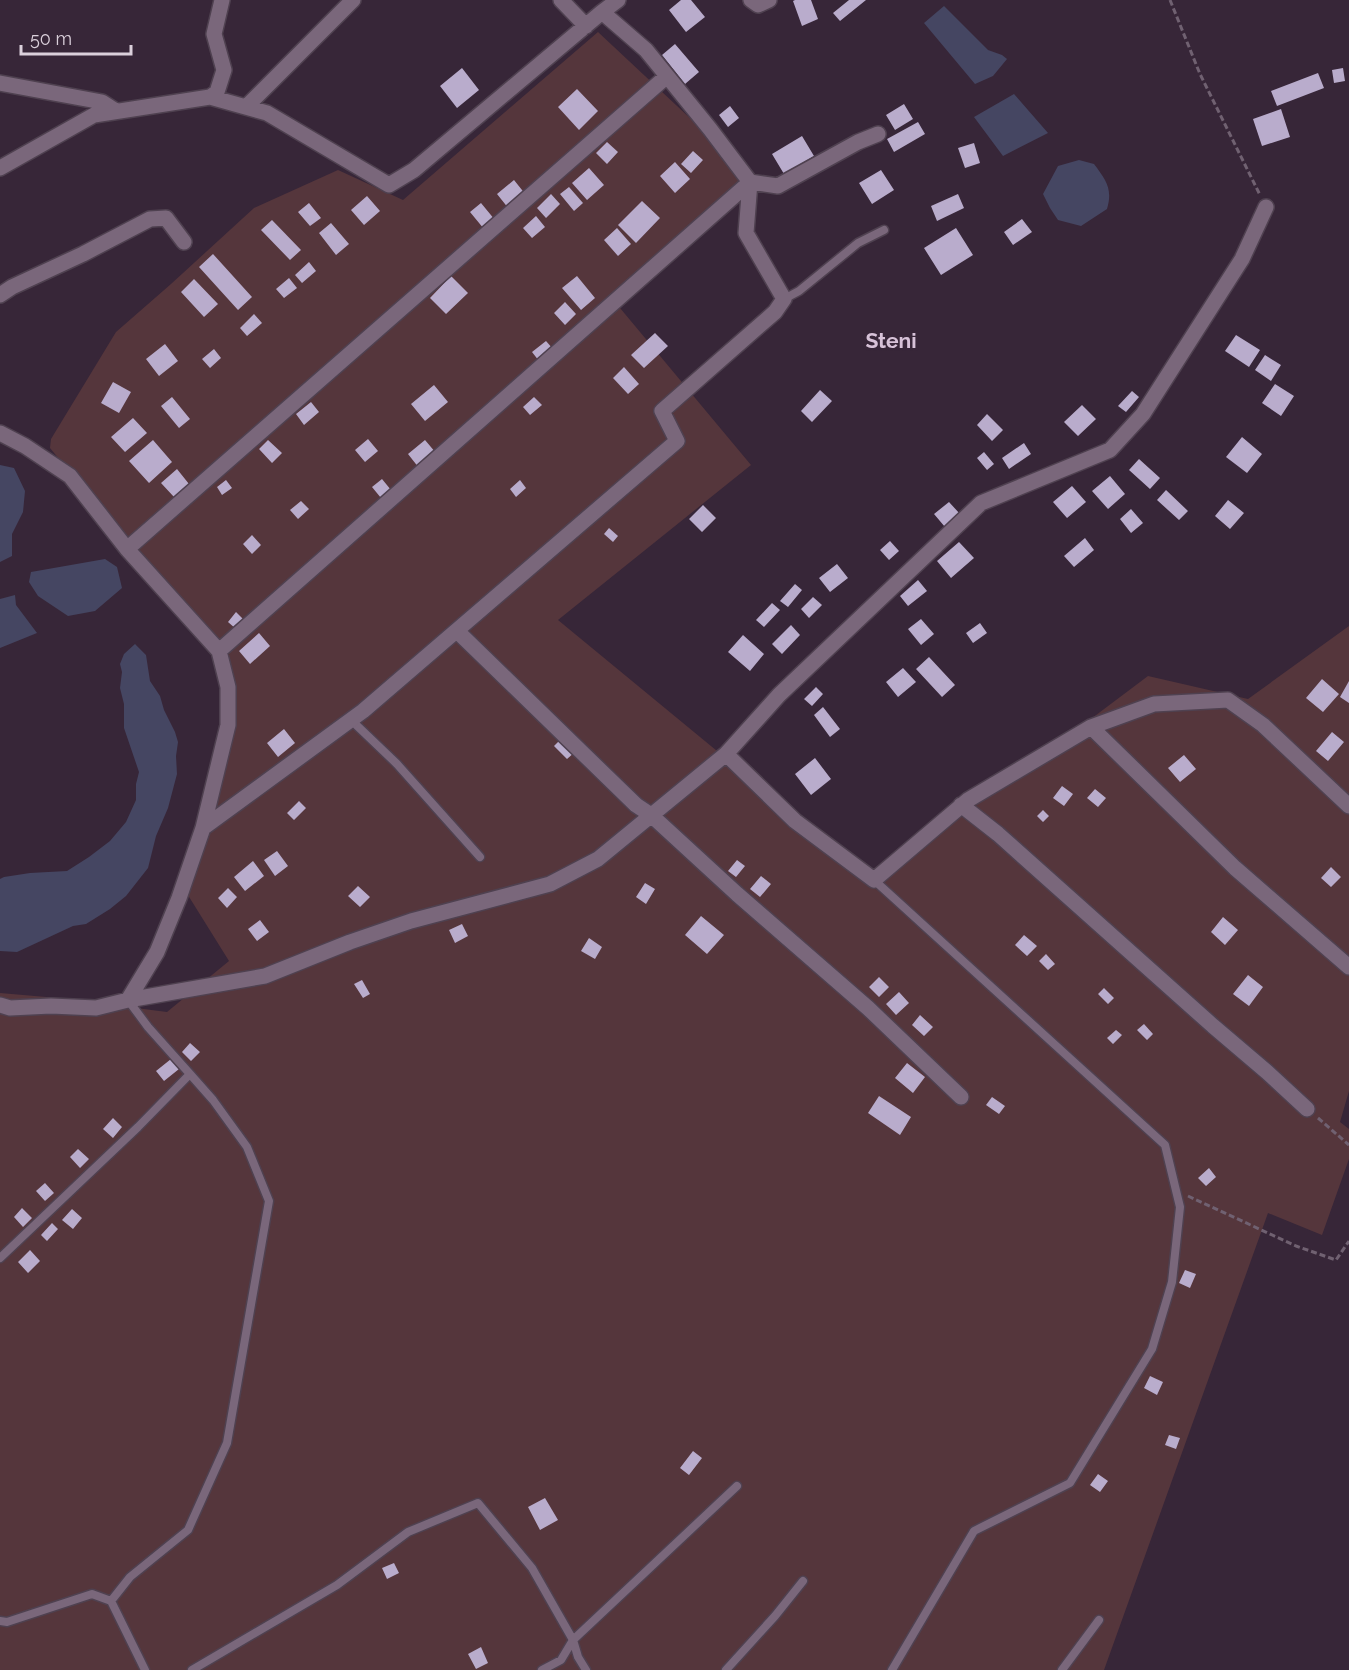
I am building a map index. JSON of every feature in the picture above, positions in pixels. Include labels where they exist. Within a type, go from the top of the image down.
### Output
[{"type":"street","points":[[210,97],[217,92],[224,70],[214,34],[222,0]]},
{"type":"street","points":[[247,106],[353,0]]},
{"type":"street","points":[[561,0],[586,26]]},
{"type":"street","points":[[0,168],[94,114],[210,97],[267,113],[389,185],[414,170],[618,0]]},
{"type":"street","points":[[751,0],[758,5],[769,0]]},
{"type":"street","points":[[203,828],[363,711],[678,441],[662,411],[775,312],[784,299],[746,233],[750,182],[646,51],[602,12]]},
{"type":"street","points":[[127,549],[667,76]]},
{"type":"street","points":[[0,83],[102,102],[116,111]]},
{"type":"street","points":[[219,651],[750,182],[778,186],[858,142],[878,134]]},
{"type":"street","points":[[0,1005],[10,1008],[51,1006],[96,1008],[128,1000],[265,976],[350,942],[411,921],[550,884],[598,859],[726,754],[779,695],[981,503],[1110,450],[1143,414],[1242,259],[1266,207]]},
{"type":"street","points":[[0,295],[150,219],[166,218],[184,242]]},
{"type":"street","points":[[0,433],[25,446],[70,476],[127,549],[219,651],[228,687],[228,725],[203,828],[179,898],[156,952],[128,1000]]},
{"type":"street","points":[[457,631],[636,805],[651,815],[868,1008],[961,1097]]},
{"type":"street","points":[[726,754],[795,821],[874,880],[968,800],[1091,726],[1154,704],[1228,700],[1263,725],[1349,806]]},
{"type":"street","points":[[1091,726],[1235,868],[1349,967]]},
{"type":"street","points":[[961,805],[998,834],[1307,1109]]},
{"type":"lane","points":[[784,299],[800,291],[858,243],[884,230]]},
{"type":"lane","points":[[350,719],[397,764],[480,857]]},
{"type":"lane","points":[[874,880],[1165,1145],[1180,1207],[1172,1282],[1152,1349],[1070,1483],[974,1532],[892,1670]]},
{"type":"lane","points":[[111,1601],[130,1577],[188,1530],[227,1443],[269,1201],[247,1147],[213,1100],[148,1027],[128,1000]]},
{"type":"lane","points":[[0,1258],[138,1127],[190,1074]]},
{"type":"lane","points":[[542,1670],[561,1660],[573,1640],[737,1486]]},
{"type":"lane","points":[[192,1670],[337,1585],[408,1532],[478,1503],[532,1568],[573,1640],[578,1657],[586,1670]]},
{"type":"lane","points":[[726,1670],[803,1581]]},
{"type":"lane","points":[[0,1621],[7,1622],[92,1594],[111,1601],[145,1670]]},
{"type":"lane","points":[[1062,1670],[1099,1620]]},
{"type":"path","points":[[1170,0],[1200,74],[1266,207]]},
{"type":"path","points":[[1307,1109],[1349,1145]]},
{"type":"path","points":[[1177,1190],[1296,1246],[1336,1260],[1349,1241]]},
{"type":"shaded area","points":[[598,32],[754,178],[610,296],[751,465],[558,620],[870,877],[886,873],[1148,676],[1248,699],[1349,626],[1349,1091],[1340,1122],[1349,1129],[1349,1159],[1322,1235],[1268,1213],[1104,1670],[0,1670],[0,993],[167,1012],[229,961],[186,892],[236,715],[222,643],[153,573],[50,448],[51,439],[116,332],[254,208],[338,170],[403,200]]},
{"type":"water","points":[[944,6],[988,50],[1007,59],[993,76],[975,84],[924,23]]},
{"type":"water","points":[[1014,94],[1048,133],[1003,156],[974,117]]},
{"type":"water","points":[[1079,160],[1094,164],[1109,190],[1107,209],[1081,226],[1058,220],[1043,194],[1058,166]]},
{"type":"water","points":[[0,465],[14,468],[25,491],[23,512],[12,534],[12,556],[0,562]]},
{"type":"water","points":[[105,559],[117,567],[122,588],[95,611],[68,616],[38,596],[29,582],[31,572]]},
{"type":"water","points":[[15,595],[16,605],[37,633],[0,648],[0,599]]},
{"type":"water","points":[[135,644],[146,655],[150,681],[160,696],[178,742],[177,774],[148,868],[126,896],[86,924],[73,926],[17,952],[0,951],[0,879],[30,873],[67,871],[110,841],[126,822],[136,800],[139,772],[124,728],[124,704],[120,688],[122,672],[120,664],[124,654]]},
{"type":"building","points":[[681,0],[691,0],[705,17],[686,32],[669,10]]},
{"type":"building","points":[[811,0],[818,19],[802,26],[793,1]]},
{"type":"building","points":[[849,0],[866,0],[840,21],[833,13]]},
{"type":"building","points":[[675,44],[699,72],[685,84],[662,55]]},
{"type":"building","points":[[462,68],[479,90],[457,108],[440,86]]},
{"type":"building","points":[[1343,68],[1345,81],[1334,83],[1332,70]]},
{"type":"building","points":[[1318,73],[1324,88],[1277,106],[1271,91]]},
{"type":"building","points":[[577,89],[598,111],[579,130],[558,107]]},
{"type":"building","points":[[904,104],[913,119],[895,130],[886,115]]},
{"type":"building","points":[[730,106],[739,118],[728,127],[719,115]]},
{"type":"building","points":[[1281,109],[1290,137],[1262,146],[1253,119]]},
{"type":"building","points":[[918,122],[925,134],[894,152],[887,139]]},
{"type":"building","points":[[802,136],[814,156],[784,174],[772,154]]},
{"type":"building","points":[[607,142],[618,152],[607,164],[596,153]]},
{"type":"building","points":[[974,143],[980,163],[965,168],[958,148]]},
{"type":"building","points":[[693,151],[703,160],[691,173],[681,164]]},
{"type":"building","points":[[675,162],[690,179],[675,193],[660,176]]},
{"type":"building","points":[[589,168],[604,185],[587,200],[572,183]]},
{"type":"building","points":[[881,170],[894,190],[872,204],[859,183]]},
{"type":"building","points":[[514,180],[526,195],[509,209],[497,194]]},
{"type":"building","points":[[569,187],[583,203],[574,211],[560,194]]},
{"type":"building","points":[[551,194],[560,204],[546,218],[537,208]]},
{"type":"building","points":[[958,194],[964,208],[937,221],[931,206]]},
{"type":"building","points":[[367,196],[380,211],[364,225],[351,210]]},
{"type":"building","points":[[642,201],[660,218],[636,243],[618,225]]},
{"type":"building","points":[[309,203],[321,218],[310,226],[298,212]]},
{"type":"building","points":[[481,203],[495,220],[484,229],[470,212]]},
{"type":"building","points":[[536,216],[545,227],[532,238],[523,228]]},
{"type":"building","points":[[1022,219],[1032,232],[1013,245],[1004,232]]},
{"type":"building","points":[[272,220],[301,250],[290,260],[261,230]]},
{"type":"building","points":[[331,223],[349,244],[336,255],[319,233]]},
{"type":"building","points":[[617,228],[631,244],[618,256],[604,240]]},
{"type":"building","points":[[956,228],[973,255],[941,275],[924,248]]},
{"type":"building","points":[[213,254],[252,297],[238,310],[199,267]]},
{"type":"building","points":[[309,262],[316,271],[302,283],[295,275]]},
{"type":"building","points":[[451,276],[468,293],[446,314],[430,298]]},
{"type":"building","points":[[577,276],[595,298],[581,310],[562,288]]},
{"type":"building","points":[[289,278],[297,288],[284,298],[276,289]]},
{"type":"building","points":[[194,279],[218,304],[204,317],[181,292]]},
{"type":"building","points":[[565,302],[576,314],[565,325],[554,313]]},
{"type":"building","points":[[254,314],[262,323],[247,336],[240,328]]},
{"type":"building","points":[[655,333],[668,346],[644,368],[631,355]]},
{"type":"building","points":[[1236,335],[1260,350],[1249,367],[1225,351]]},
{"type":"building","points":[[546,341],[553,349],[539,361],[532,352]]},
{"type":"building","points":[[165,344],[178,361],[159,376],[146,359]]},
{"type":"building","points":[[214,349],[221,358],[210,368],[202,359]]},
{"type":"building","points":[[1265,355],[1281,365],[1271,381],[1255,370]]},
{"type":"building","points":[[624,367],[639,384],[628,394],[613,378]]},
{"type":"building","points":[[113,382],[131,392],[119,413],[101,403]]},
{"type":"building","points":[[1275,384],[1294,396],[1281,416],[1262,403]]},
{"type":"building","points":[[434,385],[448,402],[425,421],[411,404]]},
{"type":"building","points":[[820,390],[832,401],[812,422],[801,411]]},
{"type":"building","points":[[1132,391],[1139,397],[1126,412],[1118,406]]},
{"type":"building","points":[[172,397],[190,419],[179,428],[161,406]]},
{"type":"building","points":[[534,397],[542,405],[530,415],[523,407]]},
{"type":"building","points":[[311,402],[319,412],[304,425],[296,414]]},
{"type":"building","points":[[1082,405],[1096,419],[1078,436],[1064,422]]},
{"type":"building","points":[[987,414],[1003,430],[992,441],[977,425]]},
{"type":"building","points":[[133,418],[147,433],[125,452],[111,437]]},
{"type":"building","points":[[1242,437],[1262,454],[1247,473],[1226,457]]},
{"type":"building","points":[[368,439],[378,451],[365,462],[355,450]]},
{"type":"building","points":[[153,440],[172,462],[149,483],[129,461]]},
{"type":"building","points":[[268,440],[282,453],[272,463],[259,449]]},
{"type":"building","points":[[425,440],[436,453],[419,468],[408,454]]},
{"type":"building","points":[[1024,443],[1031,454],[1009,469],[1002,458]]},
{"type":"building","points":[[984,452],[994,464],[987,470],[977,458]]},
{"type":"building","points":[[1139,459],[1160,478],[1150,489],[1129,470]]},
{"type":"building","points":[[177,469],[189,484],[174,497],[161,483]]},
{"type":"building","points":[[1110,476],[1125,494],[1108,509],[1092,491]]},
{"type":"building","points":[[382,479],[391,490],[381,498],[372,487]]},
{"type":"building","points":[[226,480],[232,488],[222,495],[217,487]]},
{"type":"building","points":[[520,480],[526,488],[516,497],[510,489]]},
{"type":"building","points":[[1072,486],[1086,502],[1067,518],[1053,502]]},
{"type":"building","points":[[1166,490],[1188,511],[1179,520],[1157,500]]},
{"type":"building","points":[[1228,500],[1244,513],[1230,529],[1215,516]]},
{"type":"building","points":[[301,501],[309,509],[298,519],[290,510]]},
{"type":"building","points":[[949,502],[960,514],[945,527],[934,514]]},
{"type":"building","points":[[703,505],[716,518],[702,532],[689,519]]},
{"type":"building","points":[[1131,509],[1143,523],[1131,533],[1120,519]]},
{"type":"building","points":[[609,528],[618,536],[613,542],[604,534]]},
{"type":"building","points":[[252,535],[261,545],[252,554],[243,544]]},
{"type":"building","points":[[1085,538],[1094,550],[1074,567],[1064,556]]},
{"type":"building","points":[[890,541],[899,551],[889,560],[880,550]]},
{"type":"building","points":[[959,542],[974,558],[951,578],[937,561]]},
{"type":"building","points":[[837,564],[848,578],[830,592],[819,578]]},
{"type":"building","points":[[918,580],[927,591],[908,606],[900,596]]},
{"type":"building","points":[[795,584],[802,590],[788,607],[780,601]]},
{"type":"building","points":[[813,597],[822,605],[809,618],[801,609]]},
{"type":"building","points":[[772,603],[780,610],[764,627],[756,620]]},
{"type":"building","points":[[236,612],[244,620],[236,629],[228,622]]},
{"type":"building","points":[[921,619],[934,634],[921,645],[908,629]]},
{"type":"building","points":[[980,623],[987,633],[973,643],[966,633]]},
{"type":"building","points":[[791,625],[800,635],[782,654],[772,644]]},
{"type":"building","points":[[259,633],[270,646],[250,664],[239,651]]},
{"type":"building","points":[[743,635],[764,654],[750,671],[728,652]]},
{"type":"building","points":[[929,657],[955,685],[942,697],[916,669]]},
{"type":"building","points":[[903,668],[916,682],[898,697],[886,682]]},
{"type":"building","points":[[1322,679],[1339,694],[1323,712],[1306,698]]},
{"type":"building","points":[[1349,681],[1349,703],[1340,697]]},
{"type":"building","points":[[816,687],[823,694],[812,706],[804,699]]},
{"type":"building","points":[[823,707],[840,729],[830,737],[814,715]]},
{"type":"building","points":[[284,729],[295,743],[278,757],[267,743]]},
{"type":"building","points":[[1332,732],[1344,742],[1328,761],[1316,751]]},
{"type":"building","points":[[562,738],[575,752],[567,759],[554,746]]},
{"type":"building","points":[[1184,755],[1196,769],[1180,782],[1168,768]]},
{"type":"building","points":[[815,758],[831,779],[811,795],[795,774]]},
{"type":"building","points":[[1062,786],[1073,794],[1064,806],[1053,798]]},
{"type":"building","points":[[1095,789],[1106,798],[1098,807],[1087,798]]},
{"type":"building","points":[[299,801],[306,808],[294,820],[287,813]]},
{"type":"building","points":[[1043,810],[1049,816],[1043,822],[1037,816]]},
{"type":"building","points":[[277,851],[288,866],[275,876],[264,860]]},
{"type":"building","points":[[737,860],[745,866],[736,877],[728,871]]},
{"type":"building","points":[[253,861],[264,876],[245,891],[234,877]]},
{"type":"building","points":[[1331,867],[1341,877],[1331,887],[1321,878]]},
{"type":"building","points":[[761,876],[771,884],[760,897],[750,889]]},
{"type":"building","points":[[645,883],[655,889],[646,904],[636,897]]},
{"type":"building","points":[[358,886],[370,897],[360,907],[348,896]]},
{"type":"building","points":[[228,888],[237,897],[227,908],[218,898]]},
{"type":"building","points":[[701,916],[724,935],[707,954],[685,935]]},
{"type":"building","points":[[1223,917],[1238,930],[1225,945],[1211,932]]},
{"type":"building","points":[[260,920],[269,932],[257,941],[248,929]]},
{"type":"building","points":[[462,924],[468,936],[455,943],[449,930]]},
{"type":"building","points":[[1024,935],[1037,946],[1027,956],[1015,945]]},
{"type":"building","points":[[589,938],[602,947],[595,959],[581,951]]},
{"type":"building","points":[[1046,954],[1055,964],[1048,970],[1039,961]]},
{"type":"building","points":[[1248,975],[1263,987],[1249,1006],[1233,994]]},
{"type":"building","points":[[879,977],[889,987],[879,997],[869,987]]},
{"type":"building","points":[[362,980],[370,994],[363,998],[354,984]]},
{"type":"building","points":[[1104,988],[1114,998],[1108,1004],[1098,994]]},
{"type":"building","points":[[899,992],[909,1003],[896,1015],[886,1004]]},
{"type":"building","points":[[920,1015],[933,1027],[924,1036],[912,1025]]},
{"type":"building","points":[[1144,1024],[1153,1034],[1147,1040],[1137,1030]]},
{"type":"building","points":[[1116,1030],[1122,1035],[1113,1044],[1107,1038]]},
{"type":"building","points":[[190,1043],[200,1052],[191,1061],[182,1052]]},
{"type":"building","points":[[171,1059],[179,1069],[164,1081],[156,1071]]},
{"type":"building","points":[[907,1063],[925,1077],[913,1093],[895,1078]]},
{"type":"building","points":[[879,1096],[911,1117],[900,1135],[868,1113]]},
{"type":"building","points":[[992,1097],[1005,1106],[999,1114],[986,1105]]},
{"type":"building","points":[[113,1118],[122,1127],[113,1138],[103,1129]]},
{"type":"building","points":[[78,1149],[89,1159],[80,1168],[70,1157]]},
{"type":"building","points":[[1209,1168],[1216,1177],[1206,1186],[1198,1178]]},
{"type":"building","points":[[45,1183],[54,1193],[45,1201],[36,1191]]},
{"type":"building","points":[[22,1208],[32,1218],[23,1227],[14,1217]]},
{"type":"building","points":[[72,1209],[82,1218],[73,1229],[62,1220]]},
{"type":"building","points":[[52,1223],[58,1229],[47,1241],[41,1235]]},
{"type":"building","points":[[30,1250],[40,1261],[28,1273],[18,1262]]},
{"type":"building","points":[[1185,1270],[1196,1274],[1190,1288],[1179,1283]]},
{"type":"building","points":[[1150,1376],[1163,1382],[1157,1395],[1144,1388]]},
{"type":"building","points":[[1169,1435],[1180,1438],[1176,1449],[1165,1445]]},
{"type":"building","points":[[693,1451],[702,1458],[689,1475],[680,1468]]},
{"type":"building","points":[[1098,1474],[1108,1481],[1100,1492],[1090,1485]]},
{"type":"building","points":[[545,1498],[558,1520],[540,1530],[528,1507]]},
{"type":"building","points":[[394,1563],[399,1573],[387,1579],[382,1568]]},
{"type":"building","points":[[481,1647],[488,1663],[476,1669],[468,1654]]},
{"type":"district","name":"Steni","points":[[891,340]]}]
